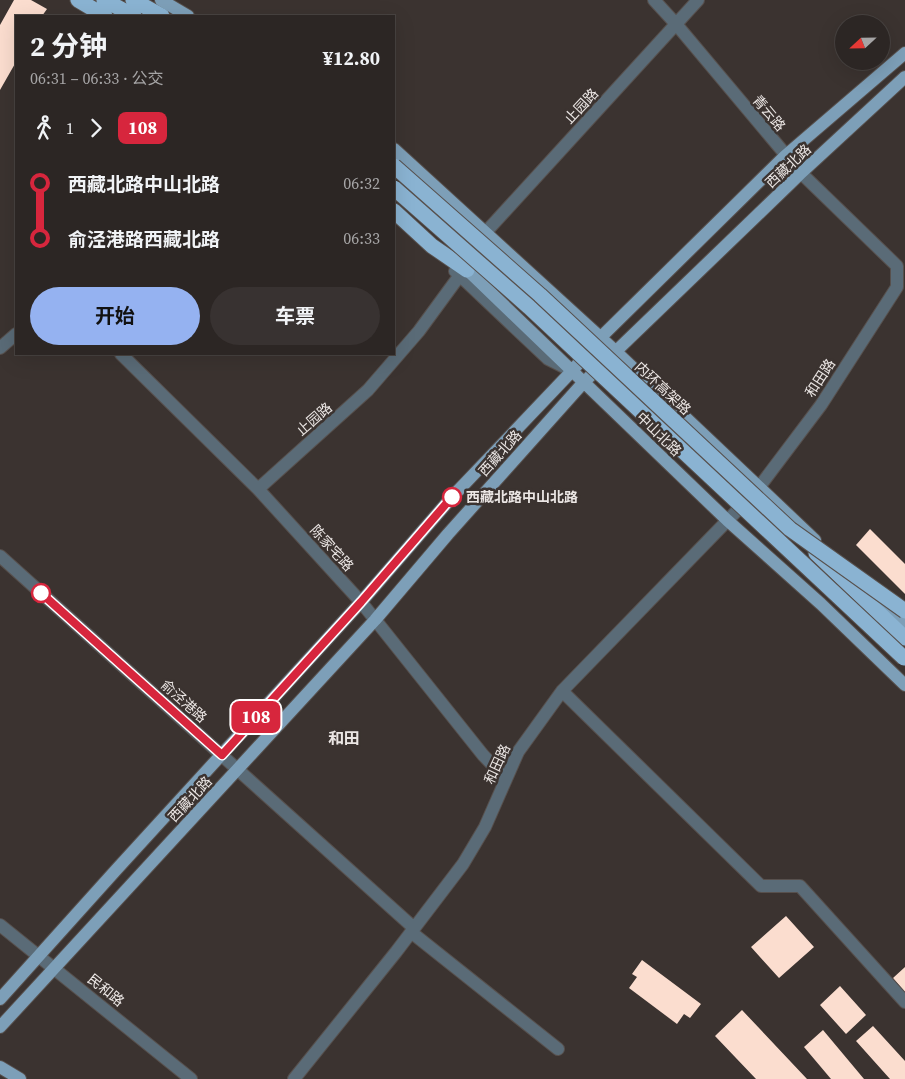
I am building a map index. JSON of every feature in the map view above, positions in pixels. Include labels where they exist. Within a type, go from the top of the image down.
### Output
[{"type":"highway","points":[[79,0],[103,15]]},
{"type":"highway","points":[[104,0],[132,15]]},
{"type":"highway","points":[[133,0],[160,15]]},
{"type":"highway","name":"内环高架路","points":[[395,167],[540,295],[905,638]]},
{"type":"highway","points":[[395,189],[529,307],[905,659]]},
{"type":"highway","points":[[395,212],[464,272]]},
{"type":"highway","points":[[790,529],[905,611]]},
{"type":"main road","points":[[79,0],[112,15]]},
{"type":"main road","points":[[161,0],[186,15]]},
{"type":"main road","name":"西藏北路","points":[[0,1000],[361,602],[452,497],[572,371],[600,338],[785,156],[905,54]]},
{"type":"main road","name":"西藏北路","points":[[0,1027],[375,620],[448,534],[583,383],[801,173],[905,77]]},
{"type":"main road","name":"中山北路","points":[[395,150],[761,485],[905,625]]},
{"type":"main road","name":"中山北路","points":[[395,204],[464,272],[572,371],[727,520],[821,604],[905,685]]},
{"type":"main road","points":[[854,637],[878,667],[905,694]]},
{"type":"main road","points":[[0,1067],[20,1079]]},
{"type":"street","name":"青云路","points":[[654,0],[785,156],[897,266],[897,286]]},
{"type":"street","name":"止园路","points":[[485,232],[698,0]]},
{"type":"street","points":[[395,220],[464,272]]},
{"type":"street","name":"止园路","points":[[258,489],[368,390],[419,331],[464,272]]},
{"type":"street","name":"和田路","points":[[294,1079],[413,930],[470,853],[485,827],[506,778],[523,745],[562,691],[761,485],[821,404],[897,286]]},
{"type":"street","points":[[0,348],[15,335]]},
{"type":"street","name":"陈家宅路","points":[[122,355],[258,489],[361,602],[483,755],[506,778]]},
{"type":"street","name":"俞泾港路","points":[[0,556],[222,755],[236,770],[413,930],[558,1049]]},
{"type":"street","points":[[562,691],[761,886],[800,886],[905,1002]]},
{"type":"street","name":"民和路","points":[[0,926],[191,1079]]},
{"type":"building","points":[[14,0],[31,0],[47,9],[43,15],[15,15],[15,64],[0,90],[0,25]]},
{"type":"building","points":[[870,529],[905,564],[905,594],[856,545]]},
{"type":"building","points":[[786,916],[814,947],[779,978],[751,947]]},
{"type":"building","points":[[642,960],[701,1004],[690,1018],[684,1014],[677,1024],[629,988],[637,977],[632,974]]},
{"type":"building","points":[[905,967],[905,992],[893,978]]},
{"type":"building","points":[[840,986],[866,1015],[846,1034],[820,1005]]},
{"type":"building","points":[[742,1010],[807,1079],[756,1079],[715,1036]]},
{"type":"building","points":[[873,1026],[905,1061],[905,1079],[890,1079],[856,1041]]},
{"type":"building","points":[[823,1030],[864,1079],[831,1079],[804,1047]]},
{"type":"bus line","name":"108","points":[[41,593],[222,755],[361,602],[452,497]]},
{"type":"place","name":"西藏北路中山北路","points":[[452,497]]},
{"type":"district","name":"和田","points":[[344,738]]}]
